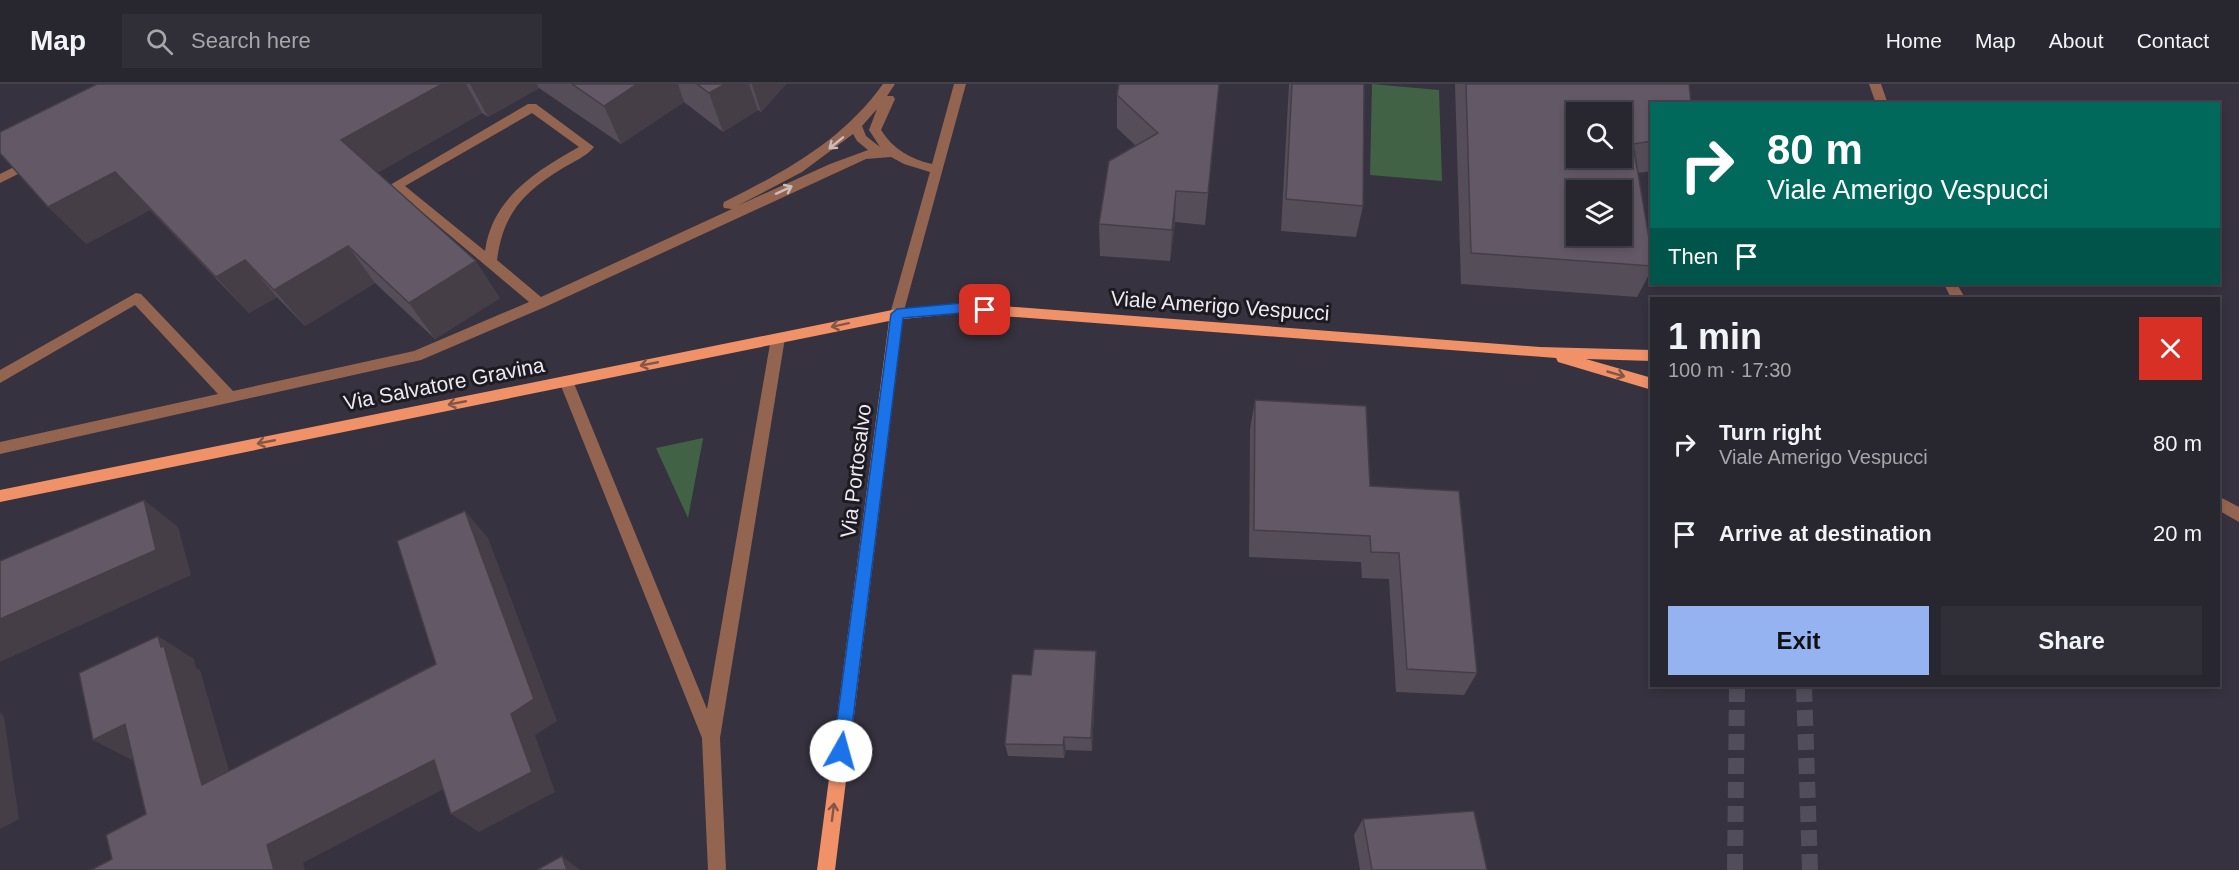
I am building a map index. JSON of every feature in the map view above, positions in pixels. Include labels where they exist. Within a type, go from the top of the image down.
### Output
[{"type":"main road","name":"Viale Amerigo Vespucci","points":[[897,314],[962,308],[1540,352]]},
{"type":"main road","name":"Via Salvatore Gravina","points":[[0,496],[897,314]]},
{"type":"main road","name":"Via Portosalvo","points":[[826,870],[897,314]]},
{"type":"main road","points":[[1540,352],[1650,357]]},
{"type":"main road","points":[[1540,352],[1650,383]]},
{"type":"street","points":[[540,303],[596,270],[795,172],[857,126],[889,84]]},
{"type":"street","points":[[885,153],[875,130],[879,117],[899,84]]},
{"type":"street","name":"Via Portosalvo","points":[[897,314],[960,84]]},
{"type":"street","points":[[1875,84],[1881,102]]},
{"type":"street","points":[[490,262],[491,242],[496,224],[516,197],[540,175],[588,147],[532,107],[396,185],[540,303]]},
{"type":"street","points":[[857,126],[861,138],[885,153],[916,165],[937,169]]},
{"type":"street","points":[[0,448],[416,356],[540,303],[834,167],[864,155],[885,153]]},
{"type":"street","points":[[0,179],[46,154]]},
{"type":"street","points":[[0,378],[136,298],[230,397]]},
{"type":"street","points":[[717,870],[711,738],[778,338]]},
{"type":"street","points":[[566,381],[711,738]]},
{"type":"street","points":[[2220,503],[2239,514]]},
{"type":"green space","points":[[1372,84],[1439,90],[1442,181],[1370,175]]},
{"type":"green space","points":[[703,439],[688,518],[656,448]]},
{"type":"building","points":[[97,84],[442,84],[341,140],[476,261],[409,303],[348,246],[274,290],[245,260],[216,277],[115,172],[48,207],[0,153],[0,132]]},
{"type":"building","points":[[572,84],[637,84],[604,106]]},
{"type":"building","points":[[697,84],[725,84],[709,93]]},
{"type":"building","points":[[1119,84],[1219,84],[1208,193],[1176,191],[1172,230],[1099,224],[1109,161],[1158,133],[1117,95]]},
{"type":"building","points":[[1292,84],[1364,84],[1363,206],[1286,199]]},
{"type":"building","points":[[1466,84],[1689,84],[1691,102],[1650,102],[1650,141],[1633,144],[1650,244],[1650,266],[1471,253]]},
{"type":"building","points":[[1255,400],[1366,406],[1370,486],[1459,491],[1477,673],[1407,669],[1399,553],[1371,552],[1370,536],[1254,530]]},
{"type":"building","points":[[144,500],[156,550],[0,619],[0,561]]},
{"type":"building","points":[[465,511],[534,699],[511,714],[532,772],[451,814],[434,760],[267,845],[274,870],[91,870],[112,859],[106,835],[146,814],[125,724],[93,740],[79,673],[158,636],[161,647],[164,646],[202,785],[436,664],[397,541]]},
{"type":"building","points":[[1034,649],[1096,651],[1091,738],[1064,737],[1063,745],[1005,744],[1012,674],[1031,675]]},
{"type":"building","points":[[1474,811],[1487,870],[1372,870],[1363,819]]},
{"type":"building","points":[[562,856],[567,870],[537,870]]},
{"type":"tunnel","points":[[1735,870],[1737,687]]},
{"type":"tunnel","points":[[1804,687],[1810,870]]},
{"type":"route","points":[[841,751],[897,314],[962,308],[985,310]]}]
